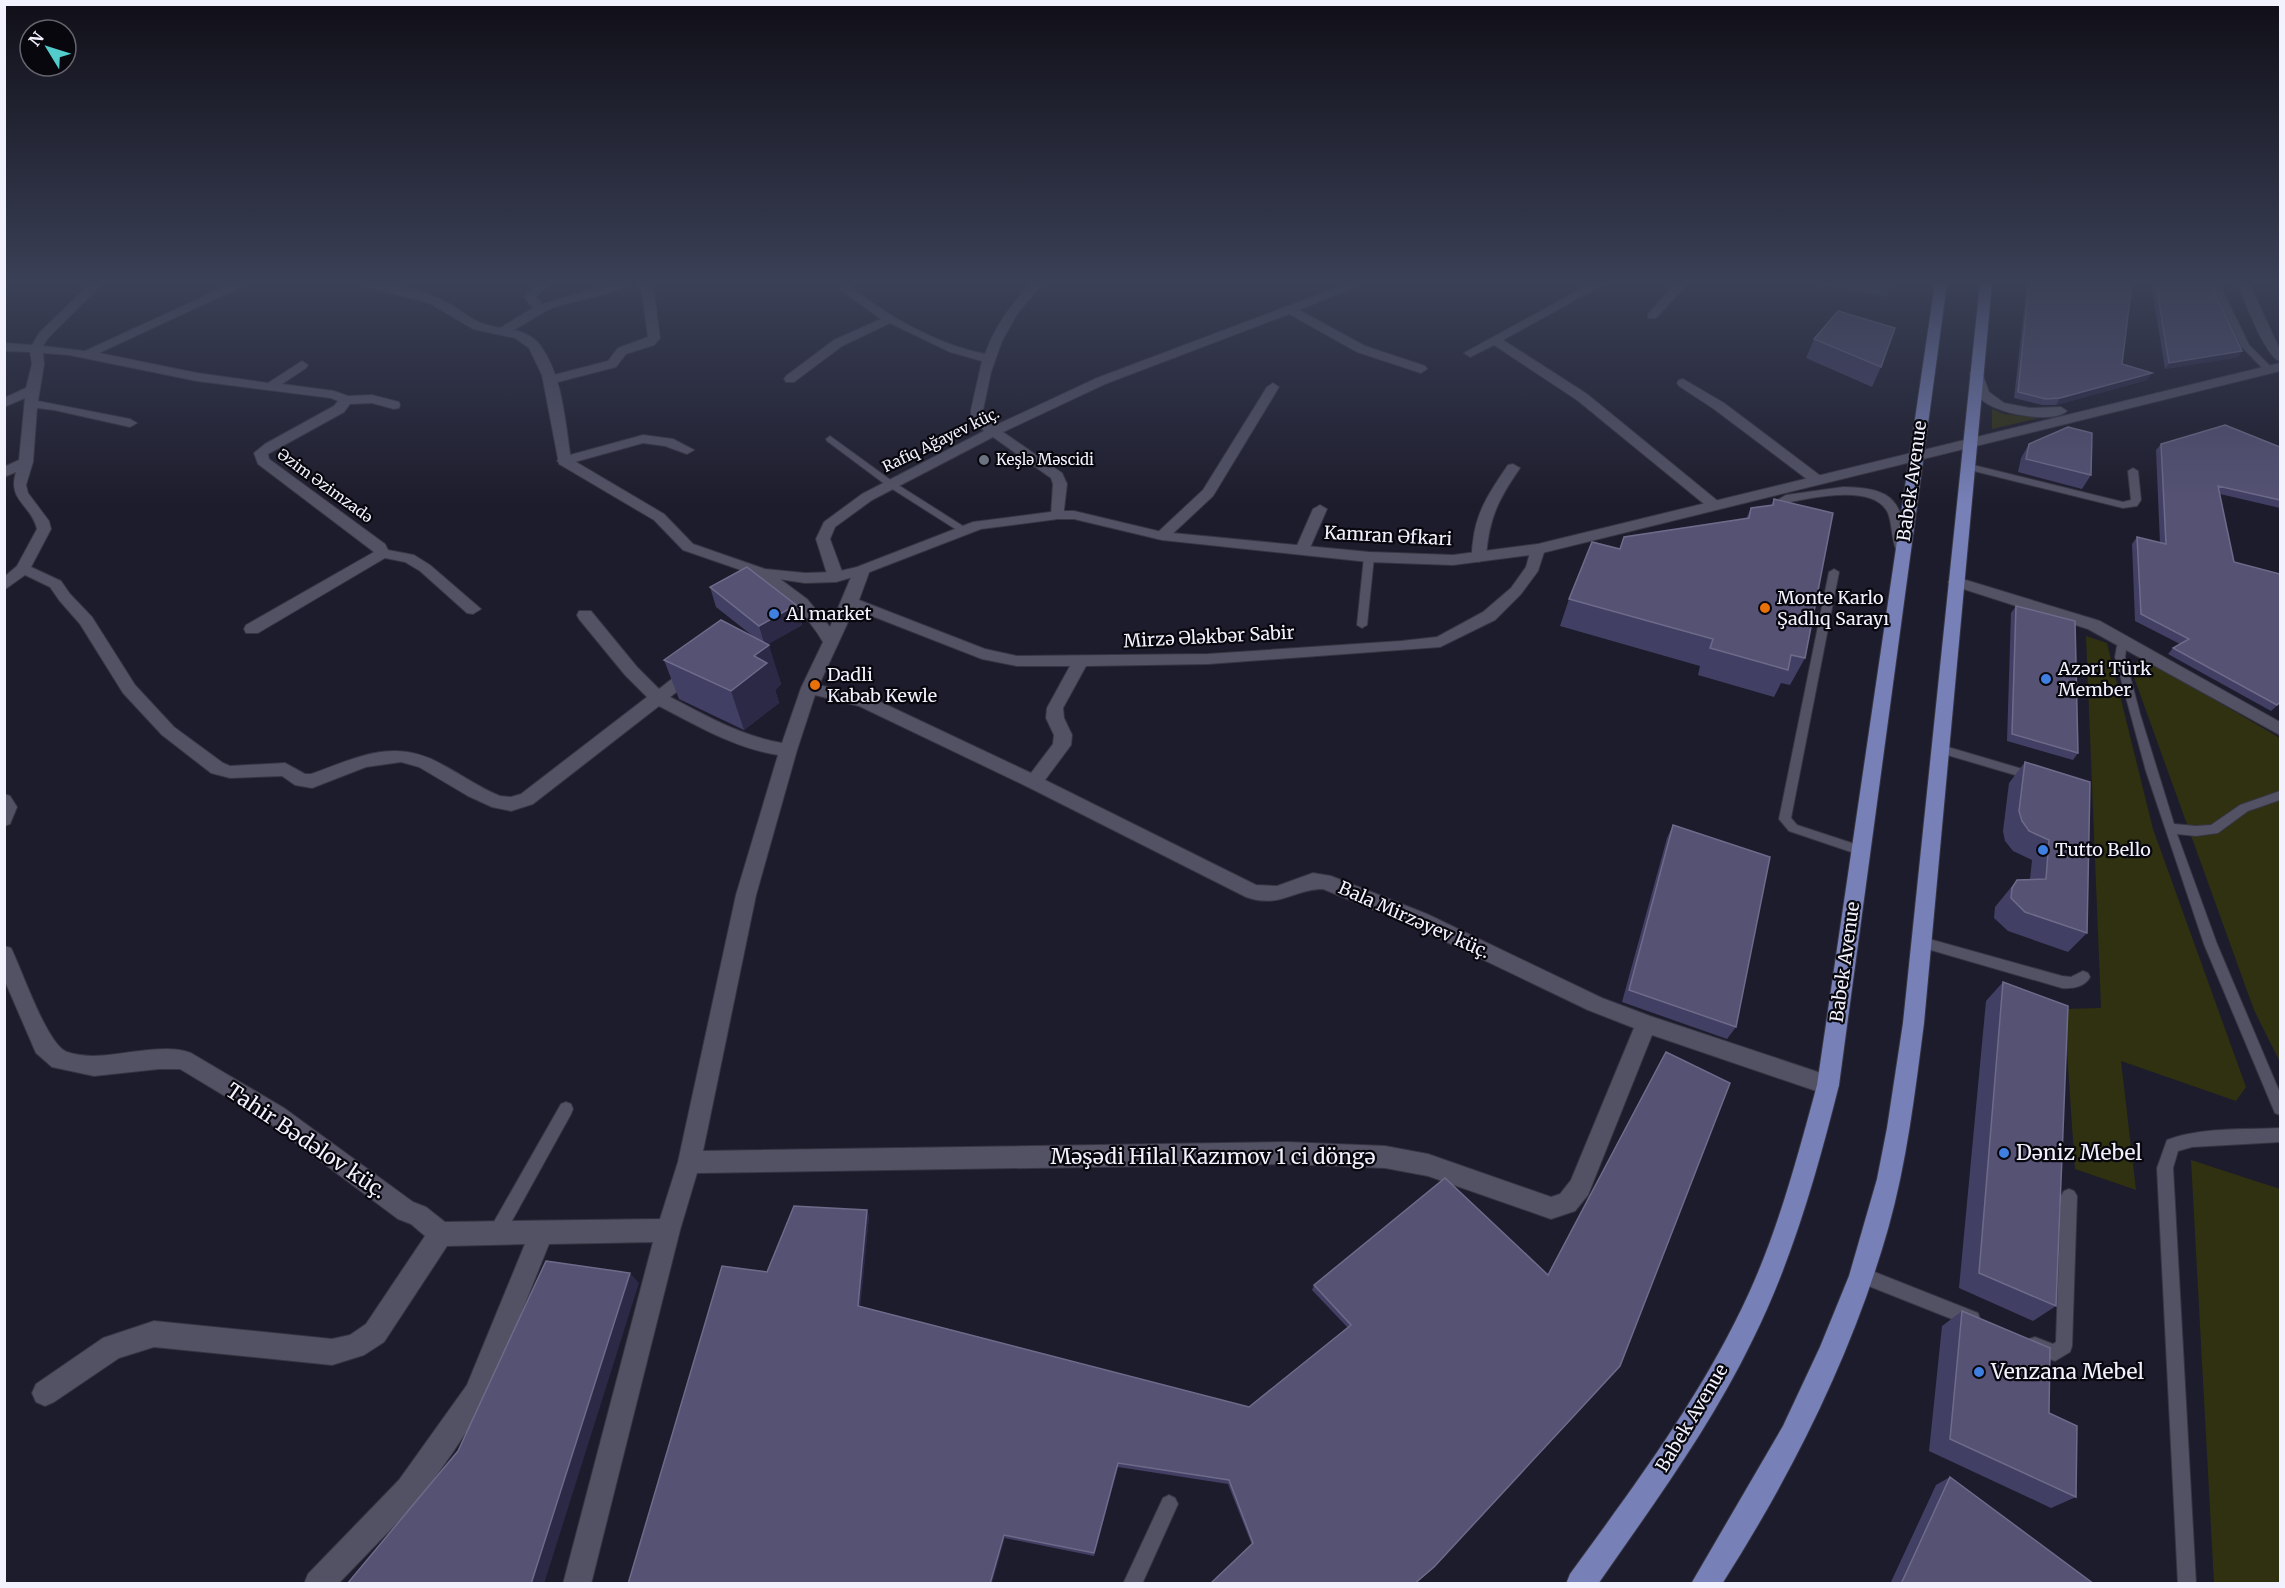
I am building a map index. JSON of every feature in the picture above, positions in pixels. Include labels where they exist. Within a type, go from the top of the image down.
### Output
[{"type":"main road","name":"Babek Avenue","points":[[1580,1584],[1656,1478],[1694,1419],[1744,1331],[1784,1239],[1808,1163],[1828,1085],[1930,357]]},
{"type":"main road","points":[[1705,1584],[1732,1543],[1815,1389],[1862,1275],[1884,1194],[1901,1107],[1922,942],[1978,357]]},
{"type":"street","points":[[4,585],[23,569],[44,529],[42,521],[21,493],[19,485],[27,462],[32,390],[38,364],[37,357]]},
{"type":"street","points":[[102,357],[162,371],[334,395],[346,400],[372,399],[394,405]]},
{"type":"street","points":[[539,357],[550,380],[564,461],[659,517],[688,547],[763,573],[804,603],[818,618],[831,642]]},
{"type":"street","points":[[550,380],[612,364],[617,357]]},
{"type":"street","points":[[790,379],[819,357]]},
{"type":"street","points":[[982,357],[988,358],[976,410],[978,417],[994,432],[1057,476],[1060,484],[1058,515]]},
{"type":"street","name":"Rafiq Ağayev küç.","points":[[836,577],[823,538],[829,525],[843,512],[890,483],[994,432],[1101,381],[1163,357]]},
{"type":"street","points":[[1385,357],[1421,369]]},
{"type":"street","points":[[1518,357],[1582,397],[1714,505]]},
{"type":"street","points":[[270,387],[302,365]]},
{"type":"street","points":[[1976,373],[1983,394],[2002,408],[2042,412],[2108,408],[2275,369]]},
{"type":"street","points":[[1683,383],[1719,406],[1818,480]]},
{"type":"street","points":[[1162,536],[1208,493],[1273,387]]},
{"type":"street","points":[[4,403],[32,390]]},
{"type":"street","name":"Əzim Əzimzadə","points":[[346,400],[339,409],[261,453],[263,461],[380,547],[382,553]]},
{"type":"street","points":[[32,404],[54,406],[130,423]]},
{"type":"street","name":"Kamran Əfkari","points":[[763,573],[805,578],[836,577],[862,570],[963,530],[985,524],[1058,515],[1074,515],[1162,536],[1369,557],[1432,561],[1479,557],[1538,549],[2108,408]]},
{"type":"street","points":[[564,461],[643,439],[662,440],[687,450]]},
{"type":"street","points":[[4,473],[27,462]]},
{"type":"street","points":[[1479,557],[1481,525],[1487,507],[1513,468]]},
{"type":"street","points":[[1742,498],[1768,501],[1845,491],[1870,494],[1881,498],[1893,508],[1902,551]]},
{"type":"street","points":[[1302,550],[1320,509]]},
{"type":"street","name":"Mirzə Ələkbər Sabir","points":[[850,602],[982,654],[1017,661],[1208,659],[1440,642],[1489,616],[1516,591],[1533,568],[1538,549]]},
{"type":"street","points":[[252,629],[369,563],[382,553],[409,558],[425,568],[473,609]]},
{"type":"street","points":[[23,569],[56,584],[64,597],[86,621],[129,689],[168,731],[217,768],[230,772],[285,769],[301,780],[312,781],[378,758],[395,756],[414,758],[491,798],[513,804],[527,799],[701,664]]},
{"type":"street","points":[[578,1584],[668,1230],[689,1162],[746,895],[788,750],[809,688],[850,602],[862,570]]},
{"type":"street","points":[[1956,582],[2094,625],[2280,729]]},
{"type":"street","points":[[585,615],[631,671],[658,698],[734,737],[757,745],[788,750]]},
{"type":"street","points":[[1034,782],[1062,745],[1063,735],[1055,718],[1055,708],[1080,662]]},
{"type":"street","name":"Bala Mirzəyev küç.","points":[[809,688],[864,700],[1253,892],[1277,894],[1313,881],[1324,880],[1420,920],[1595,1004],[1646,1024],[1828,1085]]},
{"type":"street","points":[[4,801],[8,807],[4,819]]},
{"type":"street","name":"Tahir Bədəlov küç.","points":[[4,954],[44,1046],[60,1060],[94,1066],[159,1059],[183,1060],[276,1115],[406,1211],[418,1215],[441,1233]]},
{"type":"street","name":"Məşədi Hilal Kazımov 1 ci döngə","points":[[689,1162],[1286,1153],[1385,1157],[1428,1165],[1551,1208],[1567,1203],[1581,1187],[1646,1024]]},
{"type":"street","points":[[45,1393],[112,1347],[154,1334],[332,1352],[356,1346],[375,1333],[441,1233],[668,1230]]},
{"type":"street","points":[[318,1584],[409,1490],[444,1443],[476,1394],[541,1233]]},
{"type":"lane","points":[[2259,357],[2275,369]]},
{"type":"lane","points":[[830,439],[890,483],[963,530]]},
{"type":"lane","points":[[1969,467],[2123,505],[2134,504],[2136,500],[2133,471]]},
{"type":"lane","points":[[1362,625],[1369,557]]},
{"type":"lane","points":[[1834,572],[1785,819],[1793,828],[1860,850]]},
{"type":"lane","points":[[2128,642],[2121,649],[2120,657],[2170,828],[2231,997],[2280,1108]]},
{"type":"lane","points":[[1941,749],[2044,780]]},
{"type":"lane","points":[[2170,828],[2196,831],[2214,830],[2244,808],[2280,795]]},
{"type":"lane","points":[[1922,942],[2062,982],[2072,983],[2083,977]]},
{"type":"lane","points":[[497,1232],[566,1109]]},
{"type":"lane","points":[[2187,1584],[2165,1168],[2172,1145],[2192,1140],[2280,1135]]},
{"type":"lane","points":[[2023,1340],[2055,1353],[2064,1346],[2069,1196]]},
{"type":"lane","points":[[1862,1275],[1990,1327]]},
{"type":"lane","points":[[1132,1584],[1169,1504]]},
{"type":"shaded area","points":[[1992,409],[2004,414],[2039,418],[1992,429]]},
{"type":"shaded area","points":[[2086,636],[2107,643],[2153,829],[2246,1087],[2236,1101],[2121,1061],[2136,1190],[2075,1169],[2064,1009],[2101,1008]]},
{"type":"shaded area","points":[[2141,657],[2280,738],[2280,1062],[2254,1010],[2131,669]]},
{"type":"shaded area","points":[[2191,1160],[2280,1189],[2280,1583],[2214,1583]]},
{"type":"building","points":[[1857,357],[1885,357],[1881,367]]},
{"type":"building","points":[[2022,357],[2123,357],[2122,364],[2152,373],[2060,398],[2046,399],[2018,392]]},
{"type":"building","points":[[2168,357],[2205,357],[2169,363]]},
{"type":"building","points":[[2225,425],[2280,447],[2280,500],[2218,486],[2234,562],[2280,574],[2280,702],[2277,705],[2173,648],[2189,639],[2141,614],[2137,537],[2166,544],[2161,444]]},
{"type":"building","points":[[2068,427],[2092,433],[2091,475],[2026,459],[2029,444]]},
{"type":"building","points":[[1774,499],[1833,513],[1805,658],[1791,655],[1788,670],[1710,648],[1713,639],[1569,599],[1592,542],[1620,549],[1624,537],[1749,518],[1751,508],[1773,505]]},
{"type":"building","points":[[747,567],[796,605],[759,626],[710,587]]},
{"type":"building","points":[[2016,606],[2075,621],[2078,753],[2012,734]]},
{"type":"building","points":[[721,620],[769,645],[754,656],[767,663],[731,691],[664,660]]},
{"type":"building","points":[[2025,762],[2090,782],[2087,933],[2025,912],[2011,898],[2012,888],[2017,880],[2046,879],[2049,840],[2029,831],[2019,811]]},
{"type":"building","points":[[1673,825],[1770,857],[1736,1027],[1629,990]]},
{"type":"building","points":[[2003,982],[2068,1006],[2056,1306],[1979,1273]]},
{"type":"building","points":[[1666,1052],[1730,1083],[1620,1366],[1434,1567],[1414,1584],[1210,1584],[1253,1543],[1229,1480],[1118,1463],[1094,1553],[1004,1535],[990,1584],[628,1584],[722,1266],[767,1272],[794,1206],[867,1210],[858,1306],[1249,1407],[1351,1325],[1314,1285],[1445,1178],[1548,1275]]},
{"type":"building","points":[[546,1261],[630,1273],[531,1584],[347,1584],[458,1451]]},
{"type":"building","points":[[1962,1311],[2050,1348],[2049,1413],[2077,1426],[2076,1497],[1950,1439]]},
{"type":"building","points":[[1950,1477],[2094,1584],[1901,1584]]},
{"type":"place","name":"Keşlə Məscidi","points":[[984,460]]},
{"type":"place","name":"Monte Karlo Şadlıq Sarayı","points":[[1765,608]]},
{"type":"place","name":"Al market","points":[[774,614]]},
{"type":"place","name":"Azəri Türk Member","points":[[2046,679]]},
{"type":"place","name":"Dadli Kabab Kewle","points":[[815,685]]},
{"type":"place","name":"Tutto Bello","points":[[2043,850]]},
{"type":"place","name":"Dəniz Mebel","points":[[2004,1153]]},
{"type":"place","name":"Venzana Mebel","points":[[1979,1372]]}]
